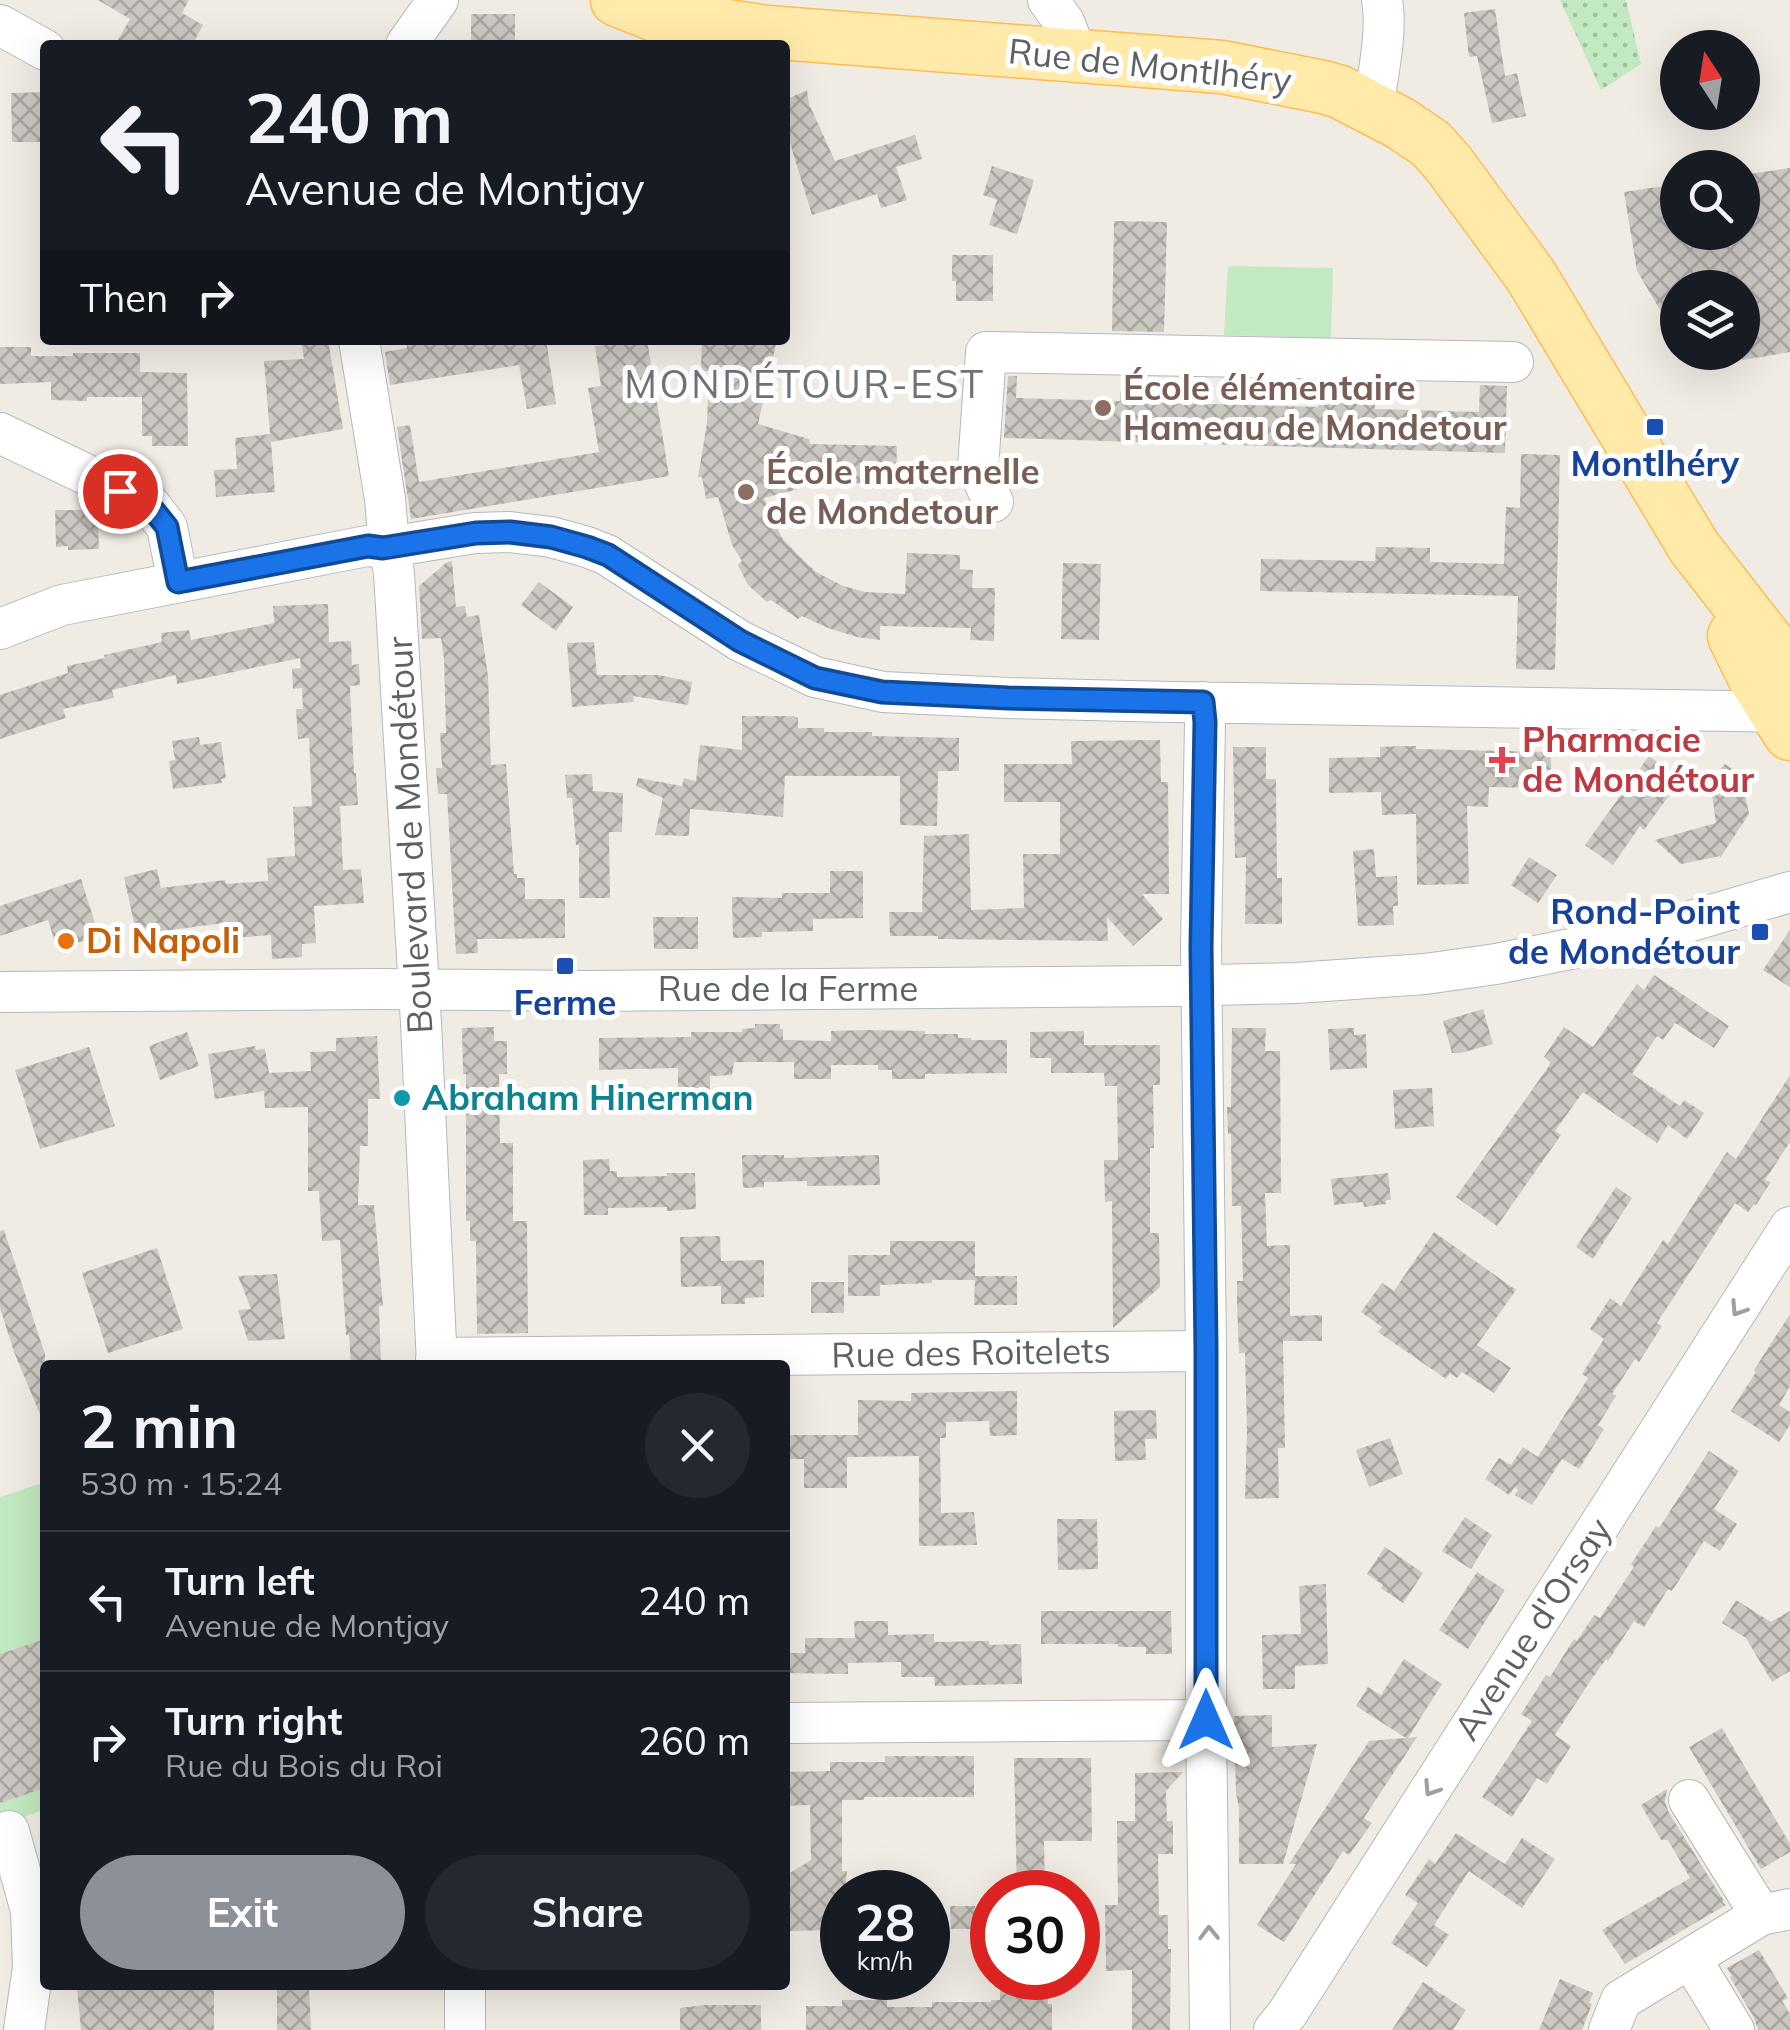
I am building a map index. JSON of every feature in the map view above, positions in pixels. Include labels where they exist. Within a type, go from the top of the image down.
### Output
[{"type":"main road","name":"Rue de Montlhéry","points":[[617,0],[655,15],[767,32],[1222,67],[1340,92],[1400,123],[1432,144],[1448,162],[1531,276],[1786,707]]},
{"type":"main road","name":"Rue de Montlhéry","points":[[1694,546],[1754,678],[1786,707]]},
{"type":"street","points":[[410,40],[438,0]]},
{"type":"street","points":[[1048,0],[1064,22],[1077,55]]},
{"type":"street","points":[[1373,110],[1382,0]]},
{"type":"street","points":[[0,25],[40,47]]},
{"type":"street","name":"Boulevard de Mondétour","points":[[360,345],[386,499],[394,573],[437,1360]]},
{"type":"street","points":[[994,502],[978,468],[986,352],[1514,362]]},
{"type":"street","points":[[0,434],[150,506],[167,527],[178,582]]},
{"type":"street","points":[[0,629],[62,605],[178,582],[368,546],[510,532],[551,537],[608,555],[740,641],[815,678],[882,692],[1680,711],[1786,707]]},
{"type":"street","points":[[1680,711],[1724,681],[1731,628]]},
{"type":"street","points":[[1203,702],[1206,1720],[1218,2024]]},
{"type":"street","name":"Rue de la Ferme","points":[[1574,949],[1759,879],[1790,860]]},
{"type":"street","name":"Rue de la Ferme","points":[[0,992],[1280,984],[1425,974],[1496,964],[1668,928],[1790,892]]},
{"type":"street","name":"Avenue d'Orsay","points":[[1274,2030],[1288,2014],[1790,1226]]},
{"type":"street","name":"Rue des Roitelets","points":[[577,1360],[1206,1351]]},
{"type":"street","points":[[790,1723],[1206,1720]]},
{"type":"street","points":[[1609,2030],[1622,2000],[1775,1912],[1689,1800]]},
{"type":"street","points":[[9,1831],[31,1911],[33,1967],[24,2030]]},
{"type":"street","points":[[1691,1959],[1734,2030]]},
{"type":"street","points":[[465,1990],[465,2030]]},
{"type":"green space","points":[[1560,0],[1626,0],[1641,64],[1601,90]]},
{"type":"green space","points":[[1228,266],[1333,268],[1331,338],[1224,335]]},
{"type":"green space","points":[[40,1484],[40,1811],[0,1826],[0,1497]]},
{"type":"building","points":[[98,0],[189,0],[182,13],[203,25],[195,40],[118,40],[130,19]]},
{"type":"building","points":[[1495,9],[1505,76],[1517,73],[1526,116],[1492,123],[1477,56],[1469,57],[1464,13]]},
{"type":"building","points":[[471,14],[515,14],[515,40],[471,40]]},
{"type":"building","points":[[807,90],[809,104],[835,161],[915,135],[922,159],[896,167],[907,200],[881,208],[877,194],[812,215],[790,143],[790,98]]},
{"type":"building","points":[[40,92],[40,142],[12,142],[11,93]]},
{"type":"building","points":[[992,166],[1034,180],[1017,234],[989,225],[997,200],[983,195]]},
{"type":"building","points":[[1790,168],[1790,352],[1760,357],[1760,270],[1660,270],[1660,310],[1637,271],[1624,192],[1660,187],[1660,250],[1760,250],[1760,172]]},
{"type":"building","points":[[1114,221],[1167,222],[1164,332],[1112,331]]},
{"type":"building","points":[[952,255],[993,255],[993,301],[956,301]]},
{"type":"building","points":[[302,345],[329,345],[343,429],[271,442],[275,492],[216,497],[214,470],[237,469],[235,438],[270,434],[264,361],[304,359]]},
{"type":"building","points":[[407,345],[547,345],[556,404],[527,409],[519,365],[390,385],[385,352]]},
{"type":"building","points":[[648,345],[669,476],[411,519],[397,427],[410,425],[419,482],[599,452],[588,388],[601,386],[595,346]]},
{"type":"building","name":"École maternelle de Mondetour","points":[[702,345],[776,345],[758,424],[809,439],[810,444],[897,446],[896,484],[805,482],[806,487],[764,498],[782,538],[816,572],[865,592],[905,594],[907,553],[960,555],[960,569],[973,570],[972,588],[995,588],[994,641],[970,640],[971,628],[880,626],[880,640],[857,637],[802,616],[798,619],[771,600],[767,602],[748,585],[738,565],[742,561],[732,545],[718,497],[706,499],[702,477],[698,477],[707,423],[709,371],[701,371]]},
{"type":"building","points":[[0,347],[31,347],[31,356],[140,353],[140,372],[187,373],[188,446],[152,446],[152,436],[142,436],[142,397],[51,400],[51,382],[0,384]]},
{"type":"building","points":[[1008,376],[1017,376],[1016,398],[1120,401],[1120,391],[1174,392],[1174,403],[1318,407],[1319,397],[1375,399],[1375,409],[1479,412],[1480,385],[1507,386],[1505,453],[1004,438]]},
{"type":"building","points":[[1521,454],[1560,455],[1555,670],[1516,669],[1518,596],[1260,591],[1261,559],[1375,561],[1376,547],[1430,548],[1430,562],[1504,564],[1506,507],[1520,508]]},
{"type":"building","points":[[55,510],[95,510],[99,549],[56,547]]},
{"type":"building","points":[[452,561],[456,607],[465,606],[467,617],[479,615],[488,676],[491,765],[506,764],[514,874],[525,878],[525,899],[565,899],[565,938],[477,939],[478,953],[456,954],[447,794],[438,794],[436,768],[442,768],[440,733],[446,733],[444,659],[441,638],[422,639],[419,586]]},
{"type":"building","points":[[1063,563],[1101,564],[1099,640],[1061,639]]},
{"type":"building","points":[[539,582],[573,607],[556,631],[521,605]]},
{"type":"building","points":[[328,604],[329,642],[351,641],[352,665],[359,664],[360,685],[350,686],[358,805],[340,806],[343,870],[361,869],[364,903],[314,906],[316,943],[302,944],[302,957],[272,959],[271,935],[233,938],[231,922],[171,930],[173,939],[150,944],[148,934],[137,937],[124,877],[157,869],[161,888],[225,880],[226,884],[268,881],[267,858],[295,856],[293,807],[312,806],[309,738],[298,739],[296,709],[303,709],[302,688],[293,689],[292,669],[301,668],[300,658],[177,684],[176,675],[112,690],[114,698],[63,709],[66,718],[0,739],[0,695],[68,673],[67,666],[162,642],[161,633],[189,630],[191,640],[274,623],[273,606]]},
{"type":"building","points":[[594,642],[597,675],[659,675],[692,682],[688,705],[633,696],[634,702],[572,707],[567,643]]},
{"type":"building","points":[[742,716],[793,716],[798,718],[798,728],[824,728],[824,732],[959,738],[959,771],[938,771],[937,826],[900,825],[900,776],[785,776],[783,817],[690,809],[689,836],[655,835],[663,798],[636,786],[638,778],[682,786],[684,778],[696,781],[700,745],[742,750]]},
{"type":"building","points":[[199,737],[200,745],[221,742],[226,778],[221,779],[222,783],[173,789],[169,761],[175,760],[172,741]]},
{"type":"building","points":[[1160,740],[1161,782],[1168,782],[1169,894],[1142,894],[1163,919],[1133,946],[1107,917],[1108,941],[890,936],[889,912],[922,912],[924,836],[969,834],[971,910],[1024,908],[1023,854],[1060,854],[1060,802],[1004,802],[1004,764],[1072,764],[1071,741]]},
{"type":"building","points":[[1233,747],[1266,747],[1266,779],[1276,779],[1277,878],[1282,878],[1282,924],[1245,924],[1246,857],[1235,858]]},
{"type":"building","points":[[1380,747],[1551,752],[1551,778],[1543,777],[1543,788],[1489,787],[1488,807],[1467,806],[1469,884],[1417,885],[1416,814],[1382,815],[1381,792],[1329,793],[1329,758],[1380,757]]},
{"type":"building","points":[[1649,756],[1681,779],[1644,830],[1640,826],[1613,865],[1585,845]]},
{"type":"building","points":[[1725,764],[1741,775],[1749,814],[1720,858],[1681,864],[1655,840],[1716,823],[1710,780]]},
{"type":"building","points":[[592,774],[593,791],[623,793],[622,832],[609,832],[610,898],[579,898],[579,845],[565,775]]},
{"type":"building","points":[[1374,849],[1376,877],[1397,876],[1398,906],[1393,906],[1394,925],[1358,926],[1353,851]]},
{"type":"building","points":[[1529,857],[1557,875],[1538,903],[1511,885]]},
{"type":"building","points":[[830,871],[863,871],[863,918],[813,919],[813,931],[762,932],[762,937],[733,938],[732,897],[782,898],[782,893],[830,893]]},
{"type":"building","points":[[81,879],[99,936],[57,949],[48,920],[0,936],[0,906]]},
{"type":"building","points":[[653,917],[698,917],[698,949],[654,949]]},
{"type":"building","points":[[1790,930],[1790,987],[1763,970]]},
{"type":"building","points":[[1654,975],[1729,1026],[1714,1048],[1675,1023],[1663,1040],[1657,1036],[1632,1074],[1680,1106],[1684,1100],[1704,1113],[1687,1139],[1668,1125],[1657,1143],[1583,1092],[1555,1131],[1561,1135],[1497,1226],[1456,1197],[1549,1066],[1544,1057],[1564,1027],[1593,1047],[1637,984],[1644,990]]},
{"type":"building","points":[[1483,1009],[1493,1044],[1452,1053],[1443,1021]]},
{"type":"building","points":[[755,1024],[780,1024],[783,1040],[831,1041],[831,1031],[866,1030],[925,1031],[958,1034],[958,1038],[971,1040],[1007,1040],[1007,1073],[925,1074],[925,1079],[892,1079],[892,1070],[878,1070],[878,1065],[831,1065],[831,1079],[794,1079],[794,1062],[734,1062],[732,1075],[710,1076],[710,1096],[678,1097],[678,1068],[599,1070],[599,1038],[691,1037],[691,1032],[742,1032],[755,1028]]},
{"type":"building","points":[[494,1027],[494,1041],[507,1041],[507,1074],[499,1074],[500,1143],[513,1143],[513,1221],[527,1221],[528,1333],[477,1334],[476,1241],[470,1241],[470,1221],[466,1221],[466,1074],[462,1028]]},
{"type":"building","points":[[1232,1028],[1266,1028],[1265,1051],[1280,1051],[1281,1193],[1265,1193],[1267,1246],[1290,1245],[1290,1316],[1322,1315],[1322,1341],[1283,1341],[1285,1448],[1278,1448],[1279,1498],[1245,1499],[1245,1353],[1239,1353],[1237,1303],[1237,1281],[1243,1281],[1241,1206],[1232,1206],[1227,1107],[1231,1107]]},
{"type":"building","points":[[1354,1028],[1354,1035],[1366,1034],[1367,1068],[1330,1070],[1328,1029]]},
{"type":"building","points":[[1084,1031],[1084,1045],[1160,1045],[1160,1085],[1153,1085],[1150,1233],[1159,1233],[1160,1287],[1113,1328],[1112,1201],[1105,1202],[1104,1160],[1118,1160],[1117,1086],[1105,1086],[1104,1073],[1051,1073],[1051,1058],[1030,1058],[1030,1032]]},
{"type":"building","points":[[187,1032],[199,1066],[160,1080],[149,1046]]},
{"type":"building","points":[[377,1036],[380,1099],[368,1099],[368,1146],[360,1146],[358,1205],[374,1205],[383,1306],[379,1306],[381,1360],[351,1360],[340,1240],[322,1241],[319,1191],[308,1191],[308,1107],[265,1108],[264,1091],[215,1099],[208,1054],[255,1046],[256,1050],[265,1049],[269,1073],[311,1071],[310,1052],[336,1051],[336,1038]]},
{"type":"building","points":[[89,1047],[115,1126],[40,1149],[15,1070]]},
{"type":"building","points":[[1790,1075],[1790,1142],[1765,1180],[1771,1182],[1748,1212],[1735,1203],[1657,1323],[1662,1326],[1639,1362],[1635,1359],[1612,1394],[1616,1396],[1598,1425],[1604,1429],[1579,1469],[1562,1459],[1532,1505],[1515,1495],[1515,1487],[1509,1495],[1485,1479],[1499,1458],[1511,1465],[1523,1447],[1538,1457],[1588,1378],[1582,1374],[1604,1339],[1590,1329],[1610,1298],[1621,1306],[1663,1240],[1668,1244],[1727,1152],[1736,1159]]},
{"type":"building","points":[[1432,1088],[1434,1126],[1395,1129],[1393,1090]]},
{"type":"building","points":[[742,1155],[879,1155],[880,1185],[807,1186],[807,1181],[764,1182],[764,1187],[743,1188]]},
{"type":"building","points":[[609,1159],[610,1171],[617,1171],[617,1177],[695,1173],[696,1209],[608,1208],[608,1215],[584,1215],[583,1160]]},
{"type":"building","points":[[1388,1173],[1391,1200],[1386,1200],[1386,1204],[1334,1205],[1331,1179]]},
{"type":"building","points":[[1616,1187],[1632,1198],[1593,1259],[1576,1247]]},
{"type":"building","points":[[4,1230],[45,1354],[45,1360],[40,1360],[40,1414],[0,1308],[0,1231]]},
{"type":"building","points":[[1434,1232],[1516,1290],[1477,1345],[1511,1368],[1494,1393],[1462,1372],[1457,1378],[1450,1373],[1446,1379],[1378,1332],[1382,1327],[1361,1312],[1382,1283],[1394,1291]]},
{"type":"building","points":[[720,1236],[721,1261],[764,1260],[764,1297],[745,1298],[745,1304],[721,1304],[721,1286],[681,1287],[680,1237]]},
{"type":"building","points":[[890,1241],[975,1241],[975,1276],[1017,1276],[1017,1305],[974,1305],[975,1280],[880,1285],[880,1296],[848,1296],[848,1255],[890,1255]]},
{"type":"building","points":[[157,1248],[183,1329],[108,1353],[82,1273]]},
{"type":"building","points":[[277,1274],[285,1339],[248,1341],[238,1310],[251,1309],[238,1276]]},
{"type":"building","points":[[811,1282],[844,1282],[844,1313],[811,1313]]},
{"type":"building","points":[[1790,1314],[1790,1386],[1779,1405],[1790,1412],[1790,1425],[1779,1442],[1731,1411]]},
{"type":"building","points":[[1017,1391],[1017,1435],[990,1436],[989,1421],[946,1422],[946,1438],[940,1438],[941,1513],[974,1512],[977,1545],[919,1546],[919,1456],[847,1457],[847,1488],[804,1488],[804,1459],[790,1459],[790,1435],[858,1435],[858,1400],[911,1401],[911,1393]]},
{"type":"building","points":[[1156,1410],[1157,1439],[1145,1439],[1146,1460],[1115,1461],[1114,1411]]},
{"type":"building","points":[[1390,1438],[1403,1474],[1369,1487],[1356,1450]]},
{"type":"building","points":[[1709,1451],[1739,1471],[1714,1509],[1737,1524],[1720,1551],[1704,1541],[1644,1627],[1634,1621],[1555,1735],[1571,1746],[1547,1784],[1537,1778],[1512,1817],[1482,1797],[1532,1721],[1521,1714],[1574,1639],[1577,1641],[1594,1615],[1600,1618],[1634,1567],[1631,1564]]},
{"type":"building","points":[[1465,1517],[1492,1535],[1471,1569],[1442,1551]]},
{"type":"building","points":[[1057,1519],[1097,1519],[1098,1569],[1058,1570]]},
{"type":"building","points":[[1385,1547],[1423,1573],[1403,1603],[1367,1574]]},
{"type":"building","points":[[1477,1572],[1505,1590],[1468,1649],[1439,1630]]},
{"type":"building","points":[[1326,1584],[1328,1664],[1295,1666],[1295,1689],[1263,1689],[1262,1635],[1301,1634],[1299,1586]]},
{"type":"building","points":[[1736,1600],[1771,1622],[1790,1611],[1790,1671],[1772,1682],[1746,1638],[1722,1623]]},
{"type":"building","points":[[1041,1611],[1171,1611],[1172,1654],[1146,1654],[1146,1647],[1118,1644],[1041,1644]]},
{"type":"building","points":[[854,1621],[888,1621],[888,1635],[934,1634],[934,1642],[1021,1644],[1022,1684],[935,1686],[934,1677],[901,1677],[901,1662],[848,1663],[848,1674],[790,1673],[790,1653],[805,1653],[805,1638],[855,1638]]},
{"type":"building","points":[[40,1641],[40,1790],[0,1803],[0,1654]]},
{"type":"building","points":[[1404,1659],[1442,1684],[1408,1738],[1417,1737],[1364,1818],[1372,1823],[1349,1855],[1343,1851],[1284,1942],[1257,1925],[1296,1864],[1289,1864],[1369,1741],[1406,1738],[1356,1706],[1368,1687],[1381,1695]]},
{"type":"building","points":[[1272,1715],[1272,1747],[1317,1744],[1283,1864],[1239,1864],[1234,1716]]},
{"type":"building","points":[[1722,1728],[1790,1844],[1790,1852],[1761,1869],[1689,1747]]},
{"type":"building","points":[[885,1756],[974,1756],[974,1797],[842,1800],[842,1870],[820,1870],[820,1930],[790,1931],[790,1873],[811,1860],[810,1805],[790,1806],[790,1772],[830,1771],[830,1762],[885,1762]]},
{"type":"building","points":[[1014,1758],[1091,1758],[1092,1841],[1044,1841],[1045,1870],[1017,1870]]},
{"type":"building","points":[[1183,1772],[1166,1791],[1167,1821],[1173,1821],[1173,1854],[1158,1854],[1159,1915],[1168,1915],[1171,1949],[1170,2030],[1132,2030],[1132,1970],[1106,1971],[1105,1905],[1118,1905],[1117,1821],[1135,1821],[1135,1773]]},
{"type":"building","points":[[1667,1789],[1665,1802],[1669,1813],[1726,1905],[1625,1964],[1602,1930],[1690,1878],[1641,1805]]},
{"type":"building","points":[[1456,1833],[1505,1864],[1522,1838],[1555,1859],[1522,1908],[1469,1871],[1434,1925],[1449,1935],[1427,1967],[1391,1943],[1418,1903],[1405,1895],[1429,1859],[1435,1864]]},
{"type":"building","points":[[950,1906],[970,1906],[970,1929],[951,1929]]},
{"type":"building","points":[[1759,1950],[1788,1998],[1782,2001],[1790,2014],[1790,2030],[1758,2030],[1730,1977],[1727,1968]]},
{"type":"building","points":[[1560,1979],[1593,1993],[1582,2030],[1539,2030]]},
{"type":"building","points":[[1423,1982],[1466,2010],[1453,2030],[1392,2030]]},
{"type":"building","points":[[77,1990],[214,1990],[214,2030],[81,2030]]},
{"type":"building","points":[[277,1990],[309,1990],[311,2030],[277,2030]]},
{"type":"building","points":[[842,2000],[887,2000],[887,2007],[932,2007],[932,2002],[1048,2000],[1052,2004],[1052,2030],[806,2030],[806,2006],[842,2006]]},
{"type":"building","points":[[761,2005],[761,2030],[680,2030],[680,2008]]},
{"type":"place","name":"École élémentaire Hameau de Mondetour","points":[[1103,408]]},
{"type":"place","name":"Montlhéry","points":[[1655,427]]},
{"type":"place","name":"École maternelle de Mondetour","points":[[746,492]]},
{"type":"place","name":"Pharmacie de Mondétour","points":[[1502,760]]},
{"type":"place","name":"Rond-Point de Mondétour","points":[[1760,932]]},
{"type":"place","name":"Di Napoli","points":[[66,941]]},
{"type":"place","name":"Ferme","points":[[565,966]]},
{"type":"place","name":"Abraham Hinerman","points":[[402,1098]]},
{"type":"district","name":"MONDÉTOUR-EST","points":[[805,385]]},
{"type":"route","points":[[120,491],[150,506],[167,527],[178,582],[368,546],[383,548],[476,533],[510,532],[551,537],[608,555],[740,641],[815,678],[882,692],[1203,702],[1206,1720]]}]
